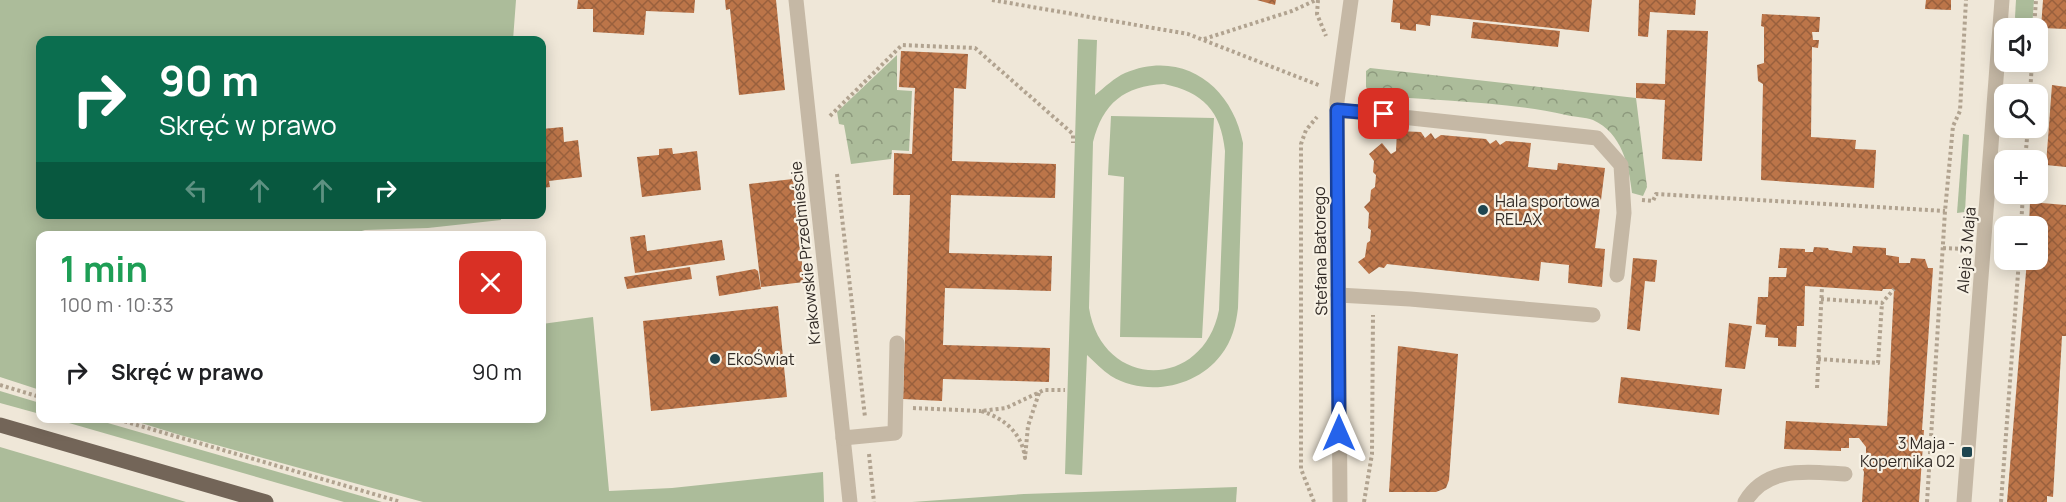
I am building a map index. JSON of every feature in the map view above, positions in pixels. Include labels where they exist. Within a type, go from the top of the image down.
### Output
[{"type":"main road","points":[[0,425],[266,502]]},
{"type":"street","name":"Krakowskie Przedmieście","points":[[796,0],[850,502]]},
{"type":"street","name":"Stefana Batorego","points":[[1340,502],[1337,110],[1351,0]]},
{"type":"street","name":"Aleja 3 Maja","points":[[1964,502],[2002,0]]},
{"type":"street","points":[[1337,110],[1597,138],[1621,165],[1624,213],[1617,275]]},
{"type":"street","points":[[1338,295],[1593,315]]},
{"type":"street","points":[[843,438],[896,433],[897,344]]},
{"type":"street","points":[[1745,502],[1763,483],[1784,473],[1845,474]]},
{"type":"path","points":[[992,0],[1188,34],[1322,87]]},
{"type":"path","points":[[1202,40],[1292,11],[1317,0],[1317,14],[1327,41]]},
{"type":"path","points":[[1927,502],[1945,212],[1953,126],[1960,111],[1966,0]]},
{"type":"path","points":[[2035,18],[2036,0]]},
{"type":"path","points":[[830,116],[902,45],[975,48],[1073,134],[1073,143]]},
{"type":"path","points":[[1321,97],[1323,77]]},
{"type":"path","points":[[829,105],[831,125]]},
{"type":"path","points":[[1314,502],[1301,469],[1302,144],[1303,136],[1318,117],[1320,107]]},
{"type":"path","points":[[836,166],[874,502]]},
{"type":"path","points":[[1623,199],[1653,201],[1656,194],[1945,212]]},
{"type":"path","points":[[2001,502],[2018,270]]},
{"type":"path","points":[[1817,388],[1822,287]]},
{"type":"path","points":[[1818,359],[1878,363],[1882,303],[1894,289]]},
{"type":"path","points":[[1364,502],[1372,454],[1373,297]]},
{"type":"path","points":[[1821,299],[1882,303]]},
{"type":"path","points":[[0,385],[36,396]]},
{"type":"path","points":[[896,408],[981,411],[1006,408],[1044,390],[1065,390]]},
{"type":"path","points":[[981,411],[993,414],[1015,432],[1023,445],[1025,458],[1028,426],[1039,393]]},
{"type":"path","points":[[130,423],[401,502]]},
{"type":"green space","points":[[0,0],[516,0],[513,36],[36,36],[36,219],[501,220],[428,228],[362,231],[36,231],[36,389],[0,377]]},
{"type":"green space","points":[[2016,0],[2034,0],[2033,18],[2015,17]]},
{"type":"green space","points":[[1078,39],[1097,40],[1095,95],[1121,75],[1146,67],[1166,66],[1185,70],[1202,78],[1216,89],[1228,105],[1237,123],[1243,143],[1238,308],[1235,327],[1228,344],[1211,366],[1184,382],[1170,386],[1139,386],[1125,382],[1111,376],[1087,355],[1082,475],[1065,474]],"holes":[[[1164,84],[1189,92],[1208,106],[1214,114],[1223,137],[1225,151],[1219,310],[1209,337],[1194,355],[1174,367],[1153,370],[1132,366],[1113,354],[1098,335],[1089,308],[1093,142],[1103,117],[1117,99],[1137,88],[1150,85]]]},
{"type":"green space","points":[[897,55],[897,90],[912,91],[909,151],[892,150],[891,159],[851,164],[844,125],[839,124],[837,112]]},
{"type":"green space","points":[[1370,68],[1636,98],[1647,187],[1643,196],[1632,193],[1626,161],[1617,142],[1611,133],[1593,120],[1518,107],[1371,95],[1366,87],[1366,71]]},
{"type":"green space","points":[[1111,116],[1214,118],[1202,338],[1120,337],[1124,177],[1108,175]]},
{"type":"green space","points":[[1963,134],[1969,135],[1965,212],[1957,213]]},
{"type":"green space","points":[[593,317],[609,491],[672,488],[823,472],[824,502],[423,502],[141,423],[546,423],[546,323]]},
{"type":"green space","points":[[0,391],[36,402],[36,413],[0,403]]},
{"type":"green space","points":[[69,423],[108,423],[382,502],[344,502]]},
{"type":"green space","points":[[0,447],[186,502],[0,502]]},
{"type":"green space","points":[[1237,487],[1236,502],[912,502],[1024,494]]},
{"type":"building","points":[[578,0],[695,0],[694,13],[646,11],[644,35],[593,32],[593,9],[577,9]]},
{"type":"building","points":[[725,0],[776,0],[785,90],[739,95],[730,9],[726,10]]},
{"type":"building","points":[[1257,0],[1276,0],[1275,5]]},
{"type":"building","points":[[1393,0],[1592,0],[1589,32],[1431,15],[1430,26],[1416,24],[1416,31],[1400,29],[1400,23],[1391,22]]},
{"type":"building","points":[[1639,0],[1696,0],[1695,15],[1650,12],[1648,37],[1638,36]]},
{"type":"building","points":[[1926,0],[1951,0],[1951,10],[1925,9]]},
{"type":"building","points":[[2043,0],[2066,0],[2066,29],[2048,28],[2048,18],[2042,18]]},
{"type":"building","points":[[1762,14],[1820,17],[1819,32],[1812,32],[1813,40],[1819,40],[1818,48],[1812,47],[1811,137],[1856,140],[1855,149],[1876,150],[1874,188],[1761,180],[1763,84],[1758,81],[1757,65],[1764,63]]},
{"type":"building","points":[[1473,22],[1560,31],[1558,47],[1471,38]]},
{"type":"building","points":[[1667,30],[1708,31],[1702,161],[1662,159],[1665,100],[1636,98],[1636,83],[1665,84]]},
{"type":"building","points":[[901,51],[968,54],[966,89],[954,88],[952,161],[1056,164],[1055,198],[951,195],[949,253],[1052,256],[1051,291],[945,288],[943,345],[1050,348],[1049,382],[943,379],[942,401],[903,399],[910,195],[893,195],[894,153],[912,154],[915,88],[899,87]]},
{"type":"building","points":[[2052,85],[2066,87],[2066,167],[2048,165]]},
{"type":"building","points":[[563,127],[564,142],[578,140],[582,177],[549,181],[550,187],[546,188],[546,129]]},
{"type":"building","name":"Hala sportowa RELAX","points":[[1397,131],[1421,132],[1425,138],[1431,133],[1435,139],[1441,135],[1486,139],[1490,144],[1496,140],[1500,145],[1506,141],[1531,143],[1528,167],[1557,170],[1558,163],[1605,168],[1595,248],[1605,249],[1602,287],[1568,283],[1569,265],[1541,262],[1539,281],[1387,264],[1384,268],[1379,267],[1369,274],[1358,262],[1365,257],[1367,243],[1370,241],[1369,213],[1364,207],[1370,201],[1376,175],[1373,172],[1374,161],[1369,154],[1382,143],[1391,154],[1396,151]]},
{"type":"building","points":[[672,148],[673,154],[697,151],[701,190],[642,197],[637,157],[659,155],[659,149]]},
{"type":"building","points":[[793,179],[804,282],[761,287],[749,184]]},
{"type":"building","points":[[2030,204],[2066,205],[2066,336],[2062,336],[2053,497],[2047,496],[2047,502],[2007,502],[2026,270],[2048,270],[2048,216],[2029,216]]},
{"type":"building","points":[[645,235],[647,251],[722,240],[725,260],[635,273],[630,237]]},
{"type":"building","points":[[1853,246],[1886,248],[1886,255],[1899,257],[1899,263],[1910,263],[1911,258],[1925,259],[1928,268],[1933,268],[1919,502],[1862,502],[1864,472],[1861,465],[1866,458],[1866,447],[1859,438],[1849,438],[1849,448],[1841,448],[1841,451],[1784,449],[1786,421],[1887,426],[1894,289],[1883,289],[1882,291],[1805,286],[1804,326],[1797,326],[1796,347],[1778,346],[1778,338],[1765,337],[1766,325],[1756,324],[1758,297],[1768,297],[1769,277],[1786,277],[1787,268],[1778,268],[1780,248],[1805,249],[1805,252],[1813,252],[1814,247],[1852,253]]},
{"type":"building","points":[[1633,258],[1657,260],[1655,282],[1645,281],[1640,331],[1627,329]]},
{"type":"building","points":[[690,267],[692,279],[627,289],[624,277]]},
{"type":"building","points":[[755,269],[758,271],[761,289],[719,296],[716,276]]},
{"type":"building","name":"EkoŚwiat","points":[[778,306],[787,397],[651,411],[643,321]]},
{"type":"building","points":[[1729,323],[1752,326],[1745,369],[1725,367]]},
{"type":"building","points":[[1398,346],[1458,354],[1449,480],[1446,488],[1436,492],[1389,492]]},
{"type":"building","points":[[1621,377],[1722,389],[1719,415],[1618,403]]},
{"type":"place","name":"Hala sportowa RELAX","points":[[1483,210]]},
{"type":"place","name":"EkoŚwiat","points":[[715,359]]},
{"type":"place","name":"3 Maja - Kopernika 02","points":[[1967,452]]},
{"type":"route","points":[[1339,433],[1337,110],[1384,114]]}]
